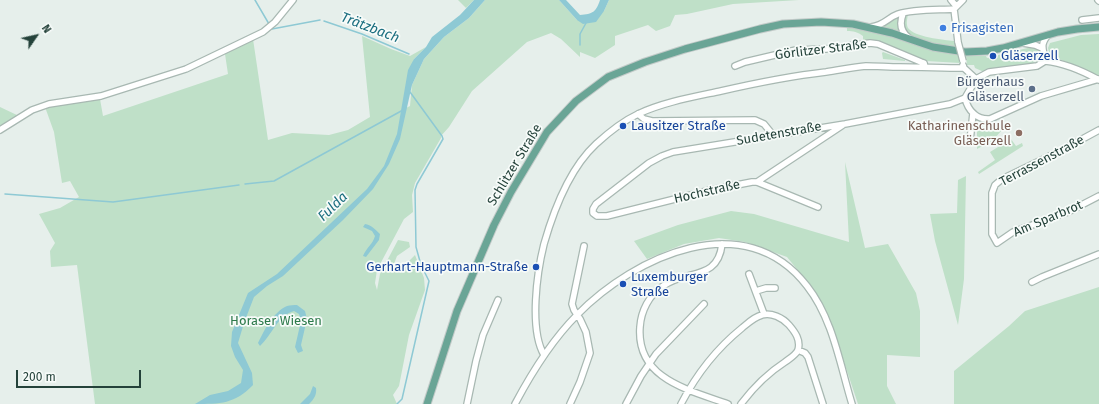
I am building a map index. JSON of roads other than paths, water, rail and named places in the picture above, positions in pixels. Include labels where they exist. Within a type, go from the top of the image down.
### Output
[{"type":"main road","name":"Schlitzer Straße","points":[[427,404],[457,311],[502,208],[547,132],[576,101],[608,77],[685,49],[760,28],[783,24],[815,22],[844,23],[871,27],[933,47],[965,52],[987,51],[1023,43],[1048,35],[1077,29],[1099,27]]},
{"type":"street","points":[[0,130],[32,110],[49,104],[101,96],[186,69],[263,32],[275,22],[293,0]]},
{"type":"street","points":[[951,0],[955,7],[958,42],[964,68],[976,79]]},
{"type":"street","points":[[871,27],[882,25],[894,17],[903,14],[955,7],[963,0]]},
{"type":"street","points":[[903,14],[900,22],[901,29],[910,39]]},
{"type":"street","points":[[1082,20],[1099,18]]},
{"type":"street","points":[[1045,61],[1042,48],[1043,42],[1048,35]]},
{"type":"street","name":"Görlitzer Straße","points":[[735,66],[745,62],[796,50],[826,49],[874,43],[921,62],[924,64],[925,68]]},
{"type":"street","points":[[1023,43],[1035,44],[1042,48]]},
{"type":"street","points":[[1045,61],[1060,62],[1075,67],[1099,79],[1041,96],[990,119],[981,119],[973,113],[967,105],[965,98],[976,79],[990,72],[1038,66],[1045,61]]},
{"type":"street","points":[[544,355],[538,344],[536,297],[541,259],[551,221],[574,174],[589,151],[610,132],[638,114],[668,104],[693,97],[777,79],[866,66],[964,68]]},
{"type":"street","name":"Sudetenstraße","points":[[593,213],[593,209],[596,204],[635,172],[662,156],[673,152],[944,106],[965,98]]},
{"type":"street","points":[[970,141],[973,113]]},
{"type":"street","points":[[638,114],[644,119],[652,121],[755,120],[764,124],[773,135]]},
{"type":"street","points":[[757,182],[845,124]]},
{"type":"street","name":"Terrassenstraße","points":[[997,243],[992,234],[992,193],[995,185],[1002,179],[1099,130]]},
{"type":"street","name":"Hochstraße","points":[[593,213],[597,216],[607,216],[711,190],[757,182],[818,207]]},
{"type":"street","name":"Am Sparbrot","points":[[997,243],[1013,232],[1068,212],[1099,196]]},
{"type":"street","points":[[515,404],[544,355],[577,315],[612,285],[652,262],[690,248],[722,244],[747,247],[765,253],[790,268],[807,285],[826,318],[852,404]]},
{"type":"street","points":[[722,244],[720,258],[713,267],[677,279],[657,290],[649,300],[641,317],[640,332],[642,347],[649,364],[657,372],[667,380],[688,390],[728,404]]},
{"type":"street","points":[[570,404],[590,354],[586,332],[572,304],[584,246]]},
{"type":"street","points":[[1032,282],[1042,276],[1099,254]]},
{"type":"street","points":[[748,274],[764,314]]},
{"type":"street","points":[[756,291],[766,288],[775,288]]},
{"type":"street","points":[[467,404],[483,335],[498,300]]},
{"type":"street","points":[[626,404],[649,364],[665,344],[704,304]]},
{"type":"street","points":[[681,404],[688,390],[719,348],[754,318],[764,314],[780,318],[787,323],[798,337],[798,350],[793,356],[760,382],[741,404]]},
{"type":"street","points":[[798,350],[805,353],[808,357],[823,404]]},
{"type":"water","points":[[474,0],[485,0],[469,18],[444,37],[424,59],[412,85],[400,139],[389,164],[373,189],[343,220],[283,276],[267,286],[254,297],[238,343],[252,373],[253,385],[240,396],[227,402],[195,404],[210,395],[228,391],[241,383],[243,370],[235,357],[231,346],[232,332],[248,293],[277,274],[367,189],[384,166],[397,134],[408,70],[414,59],[426,47],[432,37],[460,15]]},
{"type":"water","points":[[559,0],[566,0],[580,15],[593,12],[600,0],[609,0],[604,11],[596,22],[583,24],[577,20]]},
{"type":"water","points":[[365,224],[371,226],[380,234],[379,240],[366,257],[363,256],[375,236],[372,231],[363,227]]},
{"type":"water","points":[[297,305],[305,311],[307,319],[301,345],[303,351],[298,353],[295,347],[301,321],[299,314],[294,311],[288,313],[279,321],[260,346],[258,343],[273,317],[287,306]]},
{"type":"water","points":[[313,386],[316,388],[316,395],[314,399],[309,404],[300,404],[310,394]]},
{"type":"waterway","name":"Trätzbach","points":[[255,0],[269,24]]},
{"type":"waterway","name":"Trätzbach","points":[[272,29],[320,20]]},
{"type":"waterway","name":"Trätzbach","points":[[324,21],[362,34],[409,54]]},
{"type":"waterway","points":[[580,45],[580,34],[586,23]]},
{"type":"waterway","points":[[397,404],[402,399],[429,281],[421,265],[416,247],[415,190],[443,139],[410,92]]},
{"type":"waterway","points":[[245,184],[274,181],[403,110]]},
{"type":"waterway","points":[[5,194],[113,202],[239,185]]},
{"type":"place","name":"Frisagisten","points":[[943,28]]},
{"type":"place","name":"Gläserzell","points":[[993,56]]},
{"type":"place","name":"Bürgerhaus Gläserzell","points":[[1032,89]]},
{"type":"place","name":"Lausitzer Straße","points":[[623,126]]},
{"type":"place","name":"Katharinenschule Gläserzell","points":[[1019,133]]},
{"type":"place","name":"Gerhart-Hauptmann-Straße","points":[[536,267]]},
{"type":"place","name":"Luxemburger Straße","points":[[623,284]]},
{"type":"water label","name":"Fulda","points":[[333,207]]},
{"type":"park label","name":"Horaser Wiesen","points":[[276,321]]}]
